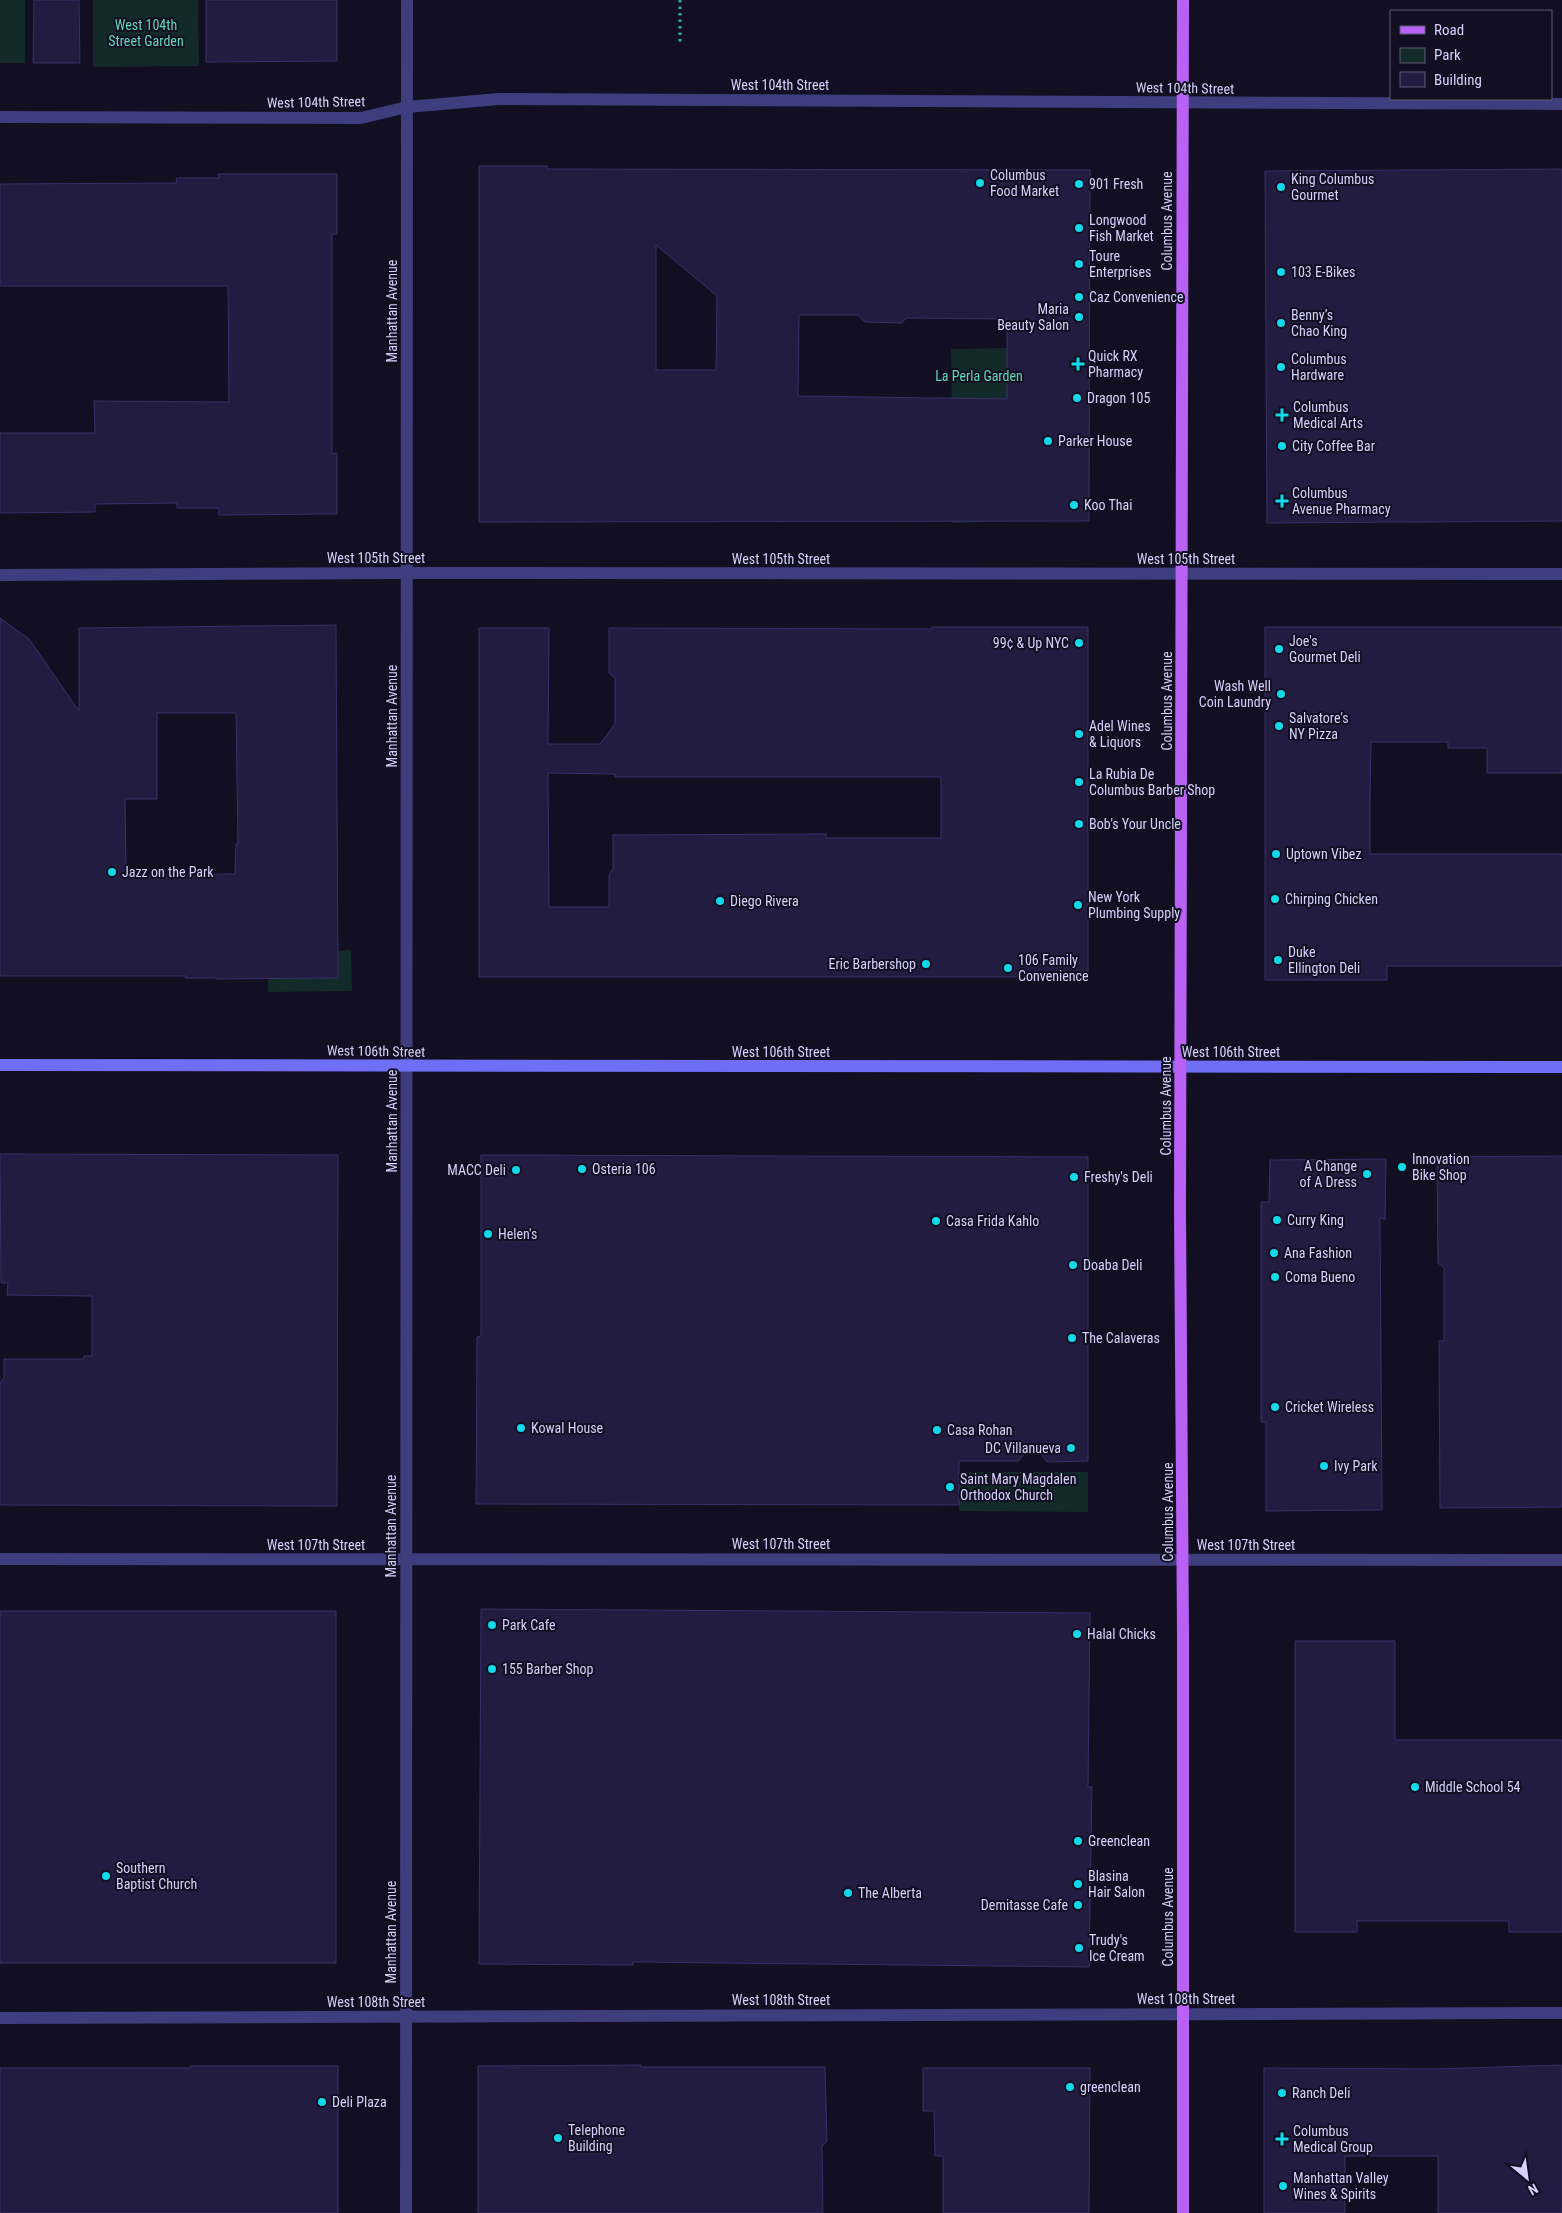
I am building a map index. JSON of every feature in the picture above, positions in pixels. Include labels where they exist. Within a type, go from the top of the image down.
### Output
[{"type":"main road","name":"Columbus Avenue","points":[[1183,0],[1181,1067],[1183,2213]]},
{"type":"main road","name":"West 106th Street","points":[[0,1065],[1562,1067]]},
{"type":"street","name":"Manhattan Avenue","points":[[406,2213],[407,0]]},
{"type":"street","name":"West 104th Street","points":[[0,117],[361,118],[408,107],[499,99],[1562,104]]},
{"type":"street","name":"West 105th Street","points":[[0,575],[407,573],[1562,574]]},
{"type":"street","name":"West 107th Street","points":[[0,1559],[1562,1560]]},
{"type":"street","name":"West 108th Street","points":[[0,2018],[1562,2013]]},
{"type":"path","points":[[680,0],[680,43]]},
{"type":"green space","points":[[0,0],[25,0],[25,63],[0,63]]},
{"type":"green space","name":"West 104th Street Garden","points":[[93,0],[198,0],[199,66],[93,67]]},
{"type":"green space","name":"La Perla Garden","points":[[1007,348],[1007,521],[953,523],[951,349]]},
{"type":"green space","points":[[351,950],[352,991],[268,992],[268,979],[338,978],[338,951]]},
{"type":"green space","points":[[959,1472],[1088,1472],[1088,1512],[959,1511]]},
{"type":"building","points":[[34,0],[79,0],[80,63],[33,63]]},
{"type":"building","points":[[206,0],[337,0],[337,61],[206,62]]},
{"type":"building","points":[[479,166],[547,166],[547,169],[1090,170],[1089,521],[479,522]],"holes":[[[656,245],[717,296],[716,370],[656,370]],[[799,315],[858,315],[865,322],[902,323],[906,318],[1007,319],[1007,399],[798,396]]]},
{"type":"building","points":[[1562,169],[1562,521],[1267,523],[1265,171]]},
{"type":"building","points":[[218,174],[337,174],[337,234],[332,234],[332,454],[337,453],[337,514],[219,515],[219,508],[177,508],[177,503],[95,504],[95,512],[0,513],[0,433],[95,433],[94,401],[229,402],[228,286],[0,286],[0,184],[177,183],[176,178],[219,178]]},
{"type":"building","points":[[0,618],[29,639],[79,711],[79,628],[336,625],[338,978],[216,979],[185,978],[186,976],[0,976]],"holes":[[[157,713],[236,713],[238,844],[236,844],[235,874],[126,875],[125,799],[157,799]]]},
{"type":"building","points":[[932,627],[1088,627],[1088,977],[479,977],[479,628],[549,628],[548,744],[600,744],[615,724],[615,678],[609,673],[609,628],[932,629]],"holes":[[[548,773],[615,774],[615,777],[941,777],[941,838],[826,838],[826,834],[613,835],[613,869],[609,874],[609,907],[549,907]]]},
{"type":"building","points":[[1265,627],[1562,627],[1562,773],[1487,773],[1487,748],[1448,748],[1448,742],[1371,742],[1370,854],[1562,854],[1562,966],[1387,966],[1387,980],[1265,980]]},
{"type":"building","points":[[0,1154],[338,1155],[337,1506],[0,1505],[0,1383],[4,1378],[4,1359],[84,1359],[84,1356],[92,1356],[92,1296],[7,1295],[8,1283],[1,1283]]},
{"type":"building","points":[[481,1155],[1088,1157],[1088,1461],[1047,1462],[1034,1444],[1018,1461],[959,1461],[959,1505],[476,1504],[477,1337],[481,1336]]},
{"type":"building","points":[[1562,1156],[1562,1507],[1440,1508],[1439,1341],[1444,1341],[1444,1268],[1438,1263],[1437,1157]]},
{"type":"building","points":[[1386,1159],[1385,1220],[1380,1217],[1382,1510],[1266,1511],[1266,1422],[1261,1422],[1261,1202],[1269,1202],[1270,1160]]},
{"type":"building","points":[[481,1609],[1090,1613],[1088,1787],[1092,1787],[1089,1967],[633,1962],[633,1965],[479,1964]]},
{"type":"building","points":[[0,1611],[336,1611],[336,1963],[0,1963]]},
{"type":"building","points":[[1295,1641],[1395,1641],[1395,1740],[1562,1740],[1562,1932],[1509,1932],[1509,1921],[1357,1921],[1357,1932],[1295,1932]]},
{"type":"building","points":[[641,2065],[641,2067],[825,2067],[827,2141],[822,2146],[823,2213],[478,2213],[478,2066]]},
{"type":"building","points":[[1562,2065],[1562,2213],[1438,2213],[1438,2156],[1345,2156],[1345,2213],[1264,2213],[1264,2068],[1435,2069]]},
{"type":"building","points":[[190,2066],[338,2066],[338,2213],[0,2213],[0,2068],[190,2068]]},
{"type":"building","points":[[923,2068],[1090,2068],[1089,2213],[943,2213],[943,2156],[935,2156],[934,2111],[923,2111]]},
{"type":"place","name":"Columbus Food Market","points":[[980,183]]},
{"type":"place","name":"901 Fresh","points":[[1079,184]]},
{"type":"place","name":"King Columbus Gourmet","points":[[1281,187]]},
{"type":"place","name":"Longwood Fish Market","points":[[1079,228]]},
{"type":"place","name":"Toure Enterprises","points":[[1079,264]]},
{"type":"place","name":"103 E-Bikes","points":[[1281,272]]},
{"type":"place","name":"Caz Convenience","points":[[1079,297]]},
{"type":"place","name":"Maria Beauty Salon","points":[[1079,317]]},
{"type":"place","name":"Benny’s Chao King","points":[[1281,323]]},
{"type":"place","name":"Quick RX Pharmacy","points":[[1078,364]]},
{"type":"place","name":"Columbus Hardware","points":[[1281,367]]},
{"type":"place","name":"Dragon 105","points":[[1077,398]]},
{"type":"place","name":"Columbus Medical Arts","points":[[1282,415]]},
{"type":"place","name":"Parker House","points":[[1048,441]]},
{"type":"place","name":"City Coffee Bar","points":[[1282,446]]},
{"type":"place","name":"Columbus Avenue Pharmacy","points":[[1282,501]]},
{"type":"place","name":"Koo Thai","points":[[1074,505]]},
{"type":"place","name":"99¢ & Up NYC","points":[[1079,643]]},
{"type":"place","name":"Joe's Gourmet Deli","points":[[1279,649]]},
{"type":"place","name":"Wash Well Coin Laundry","points":[[1281,694]]},
{"type":"place","name":"Salvatore's NY Pizza","points":[[1279,726]]},
{"type":"place","name":"Adel Wines & Liquors","points":[[1079,734]]},
{"type":"place","name":"La Rubia De Columbus Barber Shop","points":[[1079,782]]},
{"type":"place","name":"Bob's Your Uncle","points":[[1079,824]]},
{"type":"place","name":"Uptown Vibez","points":[[1276,854]]},
{"type":"place","name":"Jazz on the Park","points":[[112,872]]},
{"type":"place","name":"Chirping Chicken","points":[[1275,899]]},
{"type":"place","name":"Diego Rivera","points":[[720,901]]},
{"type":"place","name":"New York Plumbing Supply","points":[[1078,905]]},
{"type":"place","name":"Duke Ellington Deli","points":[[1278,960]]},
{"type":"place","name":"Eric Barbershop","points":[[926,964]]},
{"type":"place","name":"106 Family Convenience","points":[[1008,968]]},
{"type":"place","name":"Innovation Bike Shop","points":[[1402,1167]]},
{"type":"place","name":"Osteria 106","points":[[582,1169]]},
{"type":"place","name":"MACC Deli","points":[[516,1170]]},
{"type":"place","name":"A Change of A Dress","points":[[1367,1174]]},
{"type":"place","name":"Freshy's Deli","points":[[1074,1177]]},
{"type":"place","name":"Curry King","points":[[1277,1220]]},
{"type":"place","name":"Casa Frida Kahlo","points":[[936,1221]]},
{"type":"place","name":"Helen's","points":[[488,1234]]},
{"type":"place","name":"Ana Fashion","points":[[1274,1253]]},
{"type":"place","name":"Doaba Deli","points":[[1073,1265]]},
{"type":"place","name":"Coma Bueno","points":[[1275,1277]]},
{"type":"place","name":"The Calaveras","points":[[1072,1338]]},
{"type":"place","name":"Cricket Wireless","points":[[1275,1407]]},
{"type":"place","name":"Kowal House","points":[[521,1428]]},
{"type":"place","name":"Casa Rohan","points":[[937,1430]]},
{"type":"place","name":"DC Villanueva","points":[[1071,1448]]},
{"type":"place","name":"Ivy Park","points":[[1324,1466]]},
{"type":"place","name":"Saint Mary Magdalen Orthodox Church","points":[[950,1487]]},
{"type":"place","name":"Park Cafe","points":[[492,1625]]},
{"type":"place","name":"Halal Chicks","points":[[1077,1634]]},
{"type":"place","name":"155 Barber Shop","points":[[492,1669]]},
{"type":"place","name":"Middle School 54","points":[[1415,1787]]},
{"type":"place","name":"Greenclean","points":[[1078,1841]]},
{"type":"place","name":"Southern Baptist Church","points":[[106,1876]]},
{"type":"place","name":"Blasina Hair Salon","points":[[1078,1884]]},
{"type":"place","name":"The Alberta","points":[[848,1893]]},
{"type":"place","name":"Demitasse Cafe","points":[[1078,1905]]},
{"type":"place","name":"Trudy's Ice Cream","points":[[1079,1948]]},
{"type":"place","name":"greenclean","points":[[1070,2087]]},
{"type":"place","name":"Ranch Deli","points":[[1282,2093]]},
{"type":"place","name":"Deli Plaza","points":[[322,2102]]},
{"type":"place","name":"Telephone Building","points":[[558,2138]]},
{"type":"place","name":"Columbus Medical Group","points":[[1282,2139]]},
{"type":"place","name":"Manhattan Valley Wines & Spirits","points":[[1283,2186]]}]
